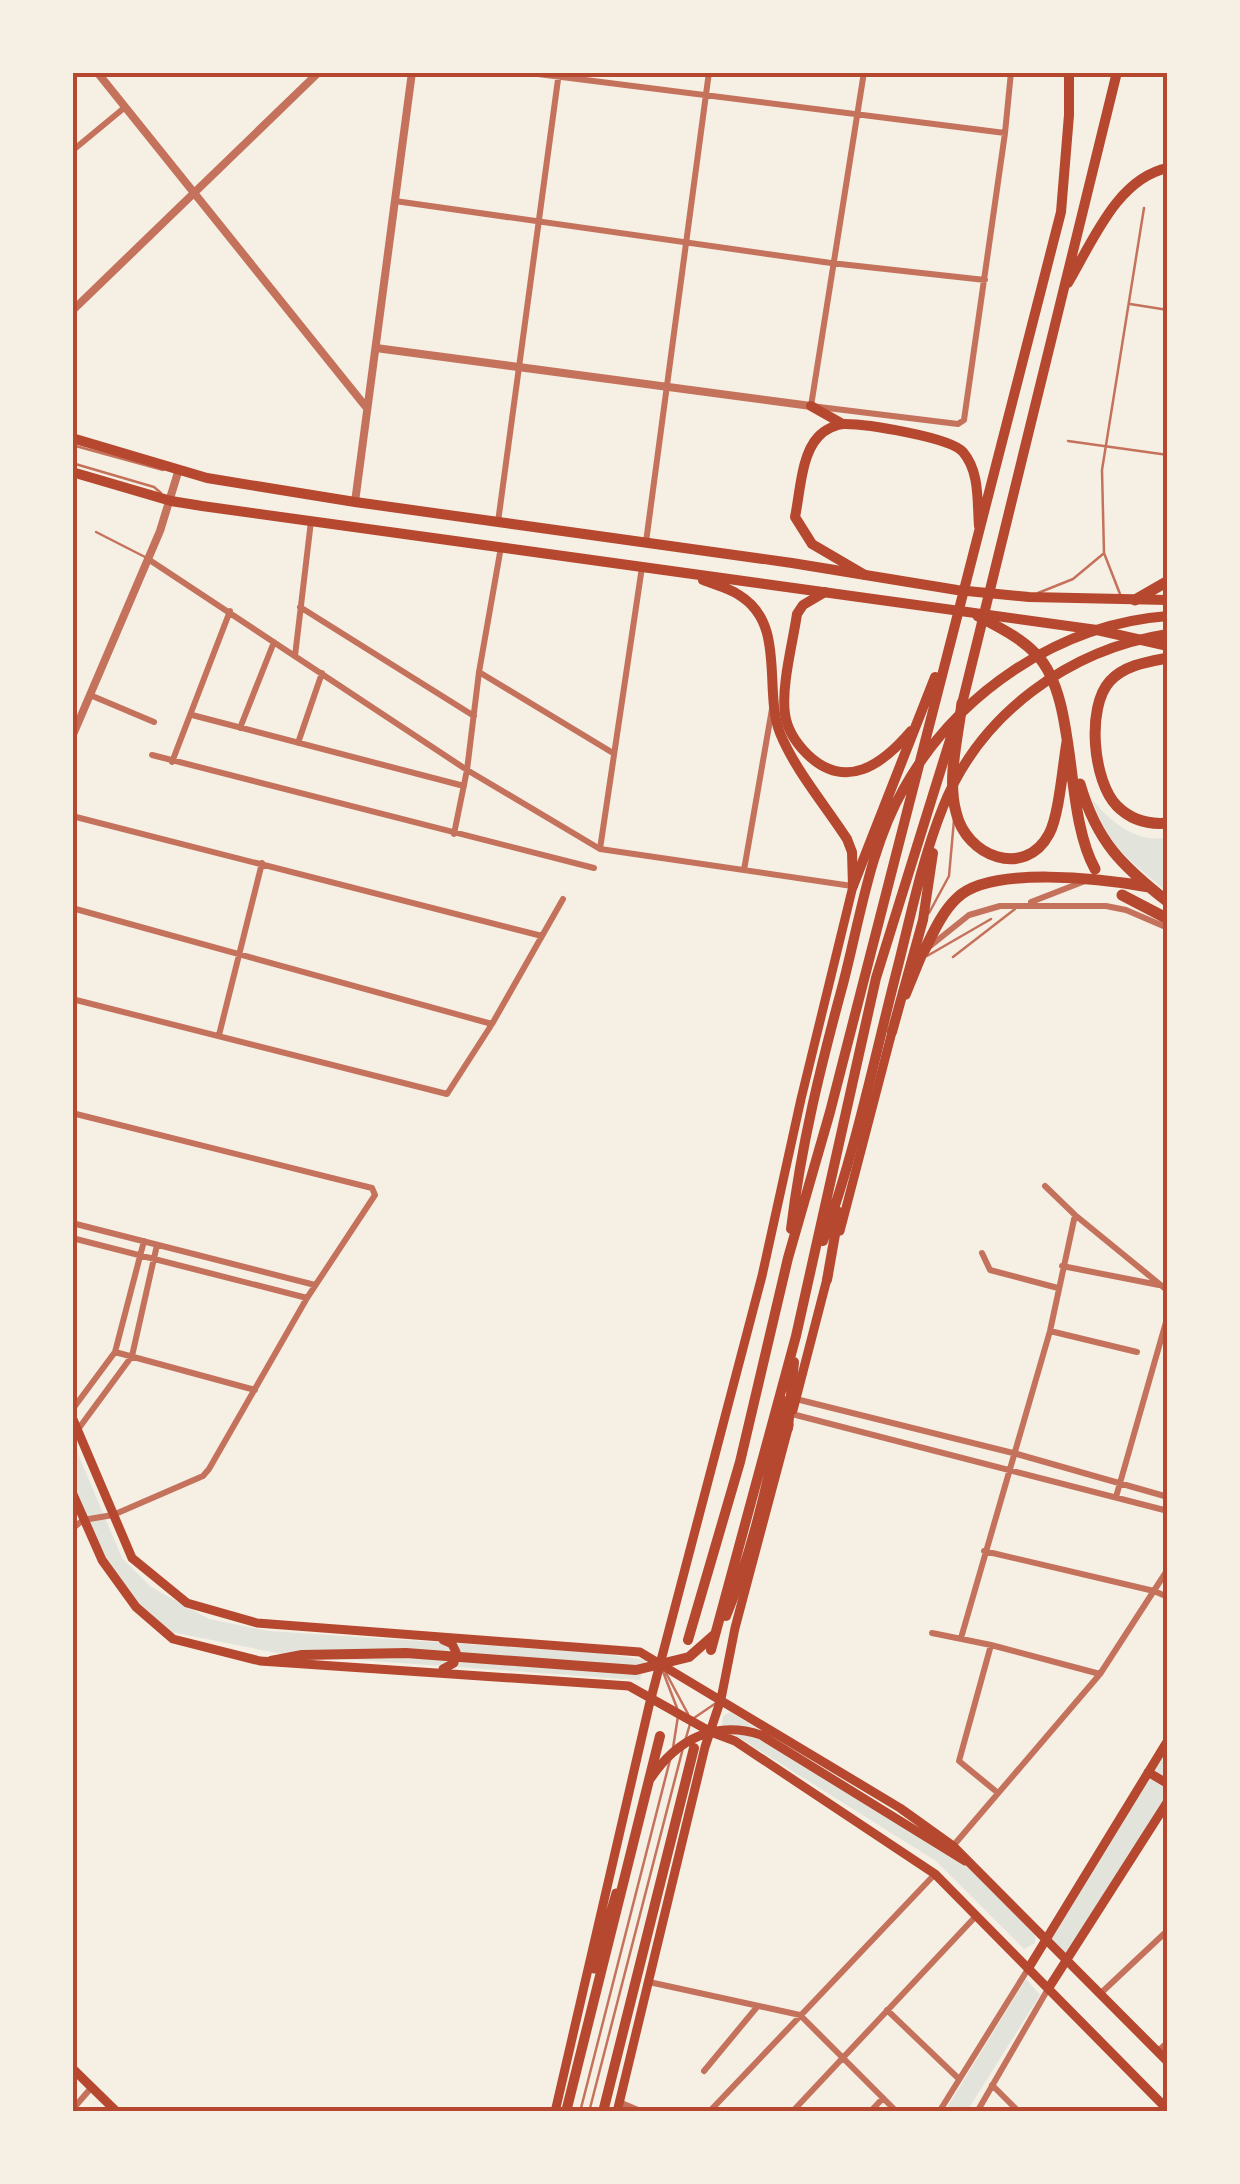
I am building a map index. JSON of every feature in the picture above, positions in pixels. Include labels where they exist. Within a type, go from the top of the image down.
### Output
[{"type":"highway","points":[[1129,600],[1168,581]]},
{"type":"highway","points":[[978,616],[1021,640],[1046,665],[1088,814],[1098,834],[1128,870],[1168,902]]},
{"type":"highway","points":[[1168,658],[1129,668],[1114,677],[1098,700],[1095,718],[1096,742],[1109,796],[1121,810],[1138,820],[1168,823]]},
{"type":"highway","points":[[962,703],[953,779],[954,808],[962,832],[981,851],[1006,858],[1030,852],[1044,842],[1054,824],[1067,742]]},
{"type":"highway","points":[[1067,742],[1081,836],[1095,869]]},
{"type":"highway","points":[[922,957],[946,911],[958,896],[977,884],[998,878],[1086,880],[1148,887]]},
{"type":"highway","points":[[1122,895],[1168,919]]},
{"type":"main road","points":[[688,1640],[740,1462],[788,1258],[830,1112],[1060,212],[1069,72]]},
{"type":"main road","points":[[270,1661],[302,1655],[374,1653],[636,1670],[689,1657],[720,1630],[736,1592],[776,1441],[876,978],[962,703],[1116,72]]},
{"type":"main road","points":[[1062,292],[1119,199],[1141,178],[1168,168]]},
{"type":"main road","points":[[812,406],[841,423],[940,439],[960,448],[970,463],[977,486],[980,534]]},
{"type":"main road","points":[[841,423],[820,434],[810,448],[795,518],[812,544],[865,574]]},
{"type":"main road","points":[[72,441],[242,485],[956,590],[1029,597],[1168,600]]},
{"type":"main road","points":[[72,472],[171,501],[1097,630],[1168,646]]},
{"type":"main road","points":[[688,574],[739,594],[754,607],[771,644],[773,704],[788,748],[848,839],[853,886]]},
{"type":"main road","points":[[824,592],[803,605],[798,614],[784,708],[796,742],[823,767],[851,772],[879,763],[911,731]]},
{"type":"main road","points":[[788,1258],[797,1175],[812,1103],[871,870],[904,788],[934,745],[975,700],[1027,662],[1084,635],[1168,616]]},
{"type":"main road","points":[[827,1280],[844,1182],[924,868],[943,806],[964,766],[984,736],[1012,706],[1045,681],[1083,659],[1168,634]]},
{"type":"main road","points":[[555,2112],[660,1663],[762,1276],[853,886],[911,731],[944,658]]},
{"type":"main road","points":[[618,2107],[721,1699],[735,1628],[923,920],[933,864],[938,772]]},
{"type":"main road","points":[[892,1032],[922,957]]},
{"type":"main road","points":[[810,1274],[844,1182]]},
{"type":"main road","points":[[788,1428],[796,1336]]},
{"type":"main road","points":[[711,1650],[796,1336]]},
{"type":"main road","points":[[72,1414],[132,1558],[187,1603],[258,1623],[640,1652],[910,1815],[972,1865],[1168,2062]]},
{"type":"main road","points":[[72,1492],[102,1560],[129,1600],[173,1638],[270,1661],[629,1686],[759,1756],[935,1874],[1168,2110]]},
{"type":"main road","points":[[428,1637],[448,1641],[456,1652],[454,1664],[435,1671]]},
{"type":"main road","points":[[578,2014],[647,1783],[670,1752],[692,1738],[721,1728],[761,1735],[954,1852]]},
{"type":"main road","points":[[566,2112],[660,1736]]},
{"type":"main road","points":[[1028,1968],[1168,1740]]},
{"type":"main road","points":[[603,2112],[694,1748]]},
{"type":"main road","points":[[1148,1772],[1168,1784]]},
{"type":"main road","points":[[1048,1989],[1168,1801]]},
{"type":"main road","points":[[891,1846],[910,1815]]},
{"type":"main road","points":[[73,2070],[116,2112]]},
{"type":"street","points":[[97,72],[366,407]]},
{"type":"street","points":[[72,311],[319,72]]},
{"type":"street","points":[[355,502],[412,72]]},
{"type":"street","points":[[522,72],[1006,133]]},
{"type":"street","points":[[646,544],[709,72]]},
{"type":"street","points":[[812,406],[864,72]]},
{"type":"street","points":[[376,348],[958,424],[964,420],[1006,133],[1011,72]]},
{"type":"street","points":[[498,522],[559,75]]},
{"type":"street","points":[[72,151],[124,108]]},
{"type":"street","points":[[395,201],[832,263],[985,280]]},
{"type":"street","points":[[72,737],[148,559],[179,469]]},
{"type":"street","points":[[294,656],[311,521]]},
{"type":"street","points":[[454,834],[500,547]]},
{"type":"street","points":[[148,559],[467,770],[600,849],[853,886]]},
{"type":"street","points":[[600,849],[642,567]]},
{"type":"street","points":[[300,607],[474,716]]},
{"type":"street","points":[[172,762],[230,611]]},
{"type":"street","points":[[240,728],[274,642]]},
{"type":"street","points":[[479,672],[613,753]]},
{"type":"street","points":[[298,743],[322,673]]},
{"type":"street","points":[[90,695],[154,722]]},
{"type":"street","points":[[744,870],[773,704]]},
{"type":"street","points":[[192,716],[464,786]]},
{"type":"street","points":[[152,756],[594,868]]},
{"type":"street","points":[[72,816],[542,936]]},
{"type":"street","points":[[219,1034],[262,863]]},
{"type":"street","points":[[1022,905],[1086,880]]},
{"type":"street","points":[[72,998],[448,1094],[563,899]]},
{"type":"street","points":[[922,957],[969,915],[982,909],[1022,905],[1106,906],[1168,928]]},
{"type":"street","points":[[72,908],[492,1024]]},
{"type":"street","points":[[72,1113],[372,1188],[374,1194],[307,1298],[202,1476],[113,1515],[83,1520],[72,1529]]},
{"type":"street","points":[[1045,1186],[1164,1288]]},
{"type":"street","points":[[961,1638],[984,1551],[1017,1454],[1050,1331],[1075,1215]]},
{"type":"street","points":[[72,1223],[315,1285]]},
{"type":"street","points":[[72,1238],[307,1298]]},
{"type":"street","points":[[72,1414],[115,1352],[144,1242]]},
{"type":"street","points":[[79,1428],[132,1356],[157,1244]]},
{"type":"street","points":[[982,1253],[990,1270],[1058,1288]]},
{"type":"street","points":[[1062,1266],[1164,1288]]},
{"type":"street","points":[[1116,1497],[1168,1315]]},
{"type":"street","points":[[1050,1331],[1137,1352]]},
{"type":"street","points":[[115,1352],[255,1390]]},
{"type":"street","points":[[796,1399],[1017,1454],[1168,1497]]},
{"type":"street","points":[[792,1414],[1168,1510]]},
{"type":"street","points":[[984,1551],[1154,1591],[1168,1598]]},
{"type":"street","points":[[954,1852],[998,1793],[1100,1674],[1168,1569]]},
{"type":"street","points":[[932,1633],[1100,1674]]},
{"type":"street","points":[[992,1645],[960,1762],[998,1793]]},
{"type":"street","points":[[710,2112],[935,1874]]},
{"type":"street","points":[[792,2112],[976,1916]]},
{"type":"street","points":[[1101,1992],[1168,1930]]},
{"type":"street","points":[[939,2112],[1028,1968]]},
{"type":"street","points":[[648,1982],[800,2016],[896,2112]]},
{"type":"street","points":[[976,2112],[1048,1989]]},
{"type":"street","points":[[704,2072],[757,2006]]},
{"type":"street","points":[[887,2010],[959,2080]]},
{"type":"street","points":[[1158,2052],[1168,2042]]},
{"type":"street","points":[[992,2085],[1020,2112]]},
{"type":"street","points":[[72,2110],[91,2088]]},
{"type":"street","points":[[870,2112],[883,2098]]},
{"type":"street","points":[[618,2107],[642,2112]]},
{"type":"lane","points":[[1129,600],[1104,552],[1102,470],[1144,208]]},
{"type":"lane","points":[[1129,304],[1168,310]]},
{"type":"lane","points":[[1068,441],[1168,455]]},
{"type":"lane","points":[[72,463],[154,488],[171,501]]},
{"type":"lane","points":[[96,532],[148,559]]},
{"type":"lane","points":[[1029,597],[1073,579],[1104,552]]},
{"type":"lane","points":[[929,912],[949,876],[954,808]]},
{"type":"lane","points":[[953,957],[1022,905]]},
{"type":"lane","points":[[922,957],[991,919]]},
{"type":"lane","points":[[580,2112],[678,1731],[678,1712],[660,1663]]},
{"type":"lane","points":[[660,1663],[691,1720]]},
{"type":"lane","points":[[589,2112],[691,1720],[721,1699]]},
{"type":"shaded area","points":[[1091,797],[1124,829],[1145,837],[1167,837],[1167,892],[1113,842]]},
{"type":"shaded area","points":[[72,1440],[122,1558],[151,1587],[209,1619],[269,1631],[599,1653],[646,1660],[640,1680],[287,1655],[171,1632],[129,1600],[104,1562],[73,1482]]},
{"type":"shaded area","points":[[730,1712],[950,1848],[1035,1935],[1035,1943],[1024,1949],[936,1861],[722,1727],[723,1716]]},
{"type":"shaded area","points":[[1167,1740],[1167,1801],[1068,1958],[1047,1938]]},
{"type":"shaded area","points":[[1026,1979],[1040,1995],[967,2111],[945,2111]]}]
